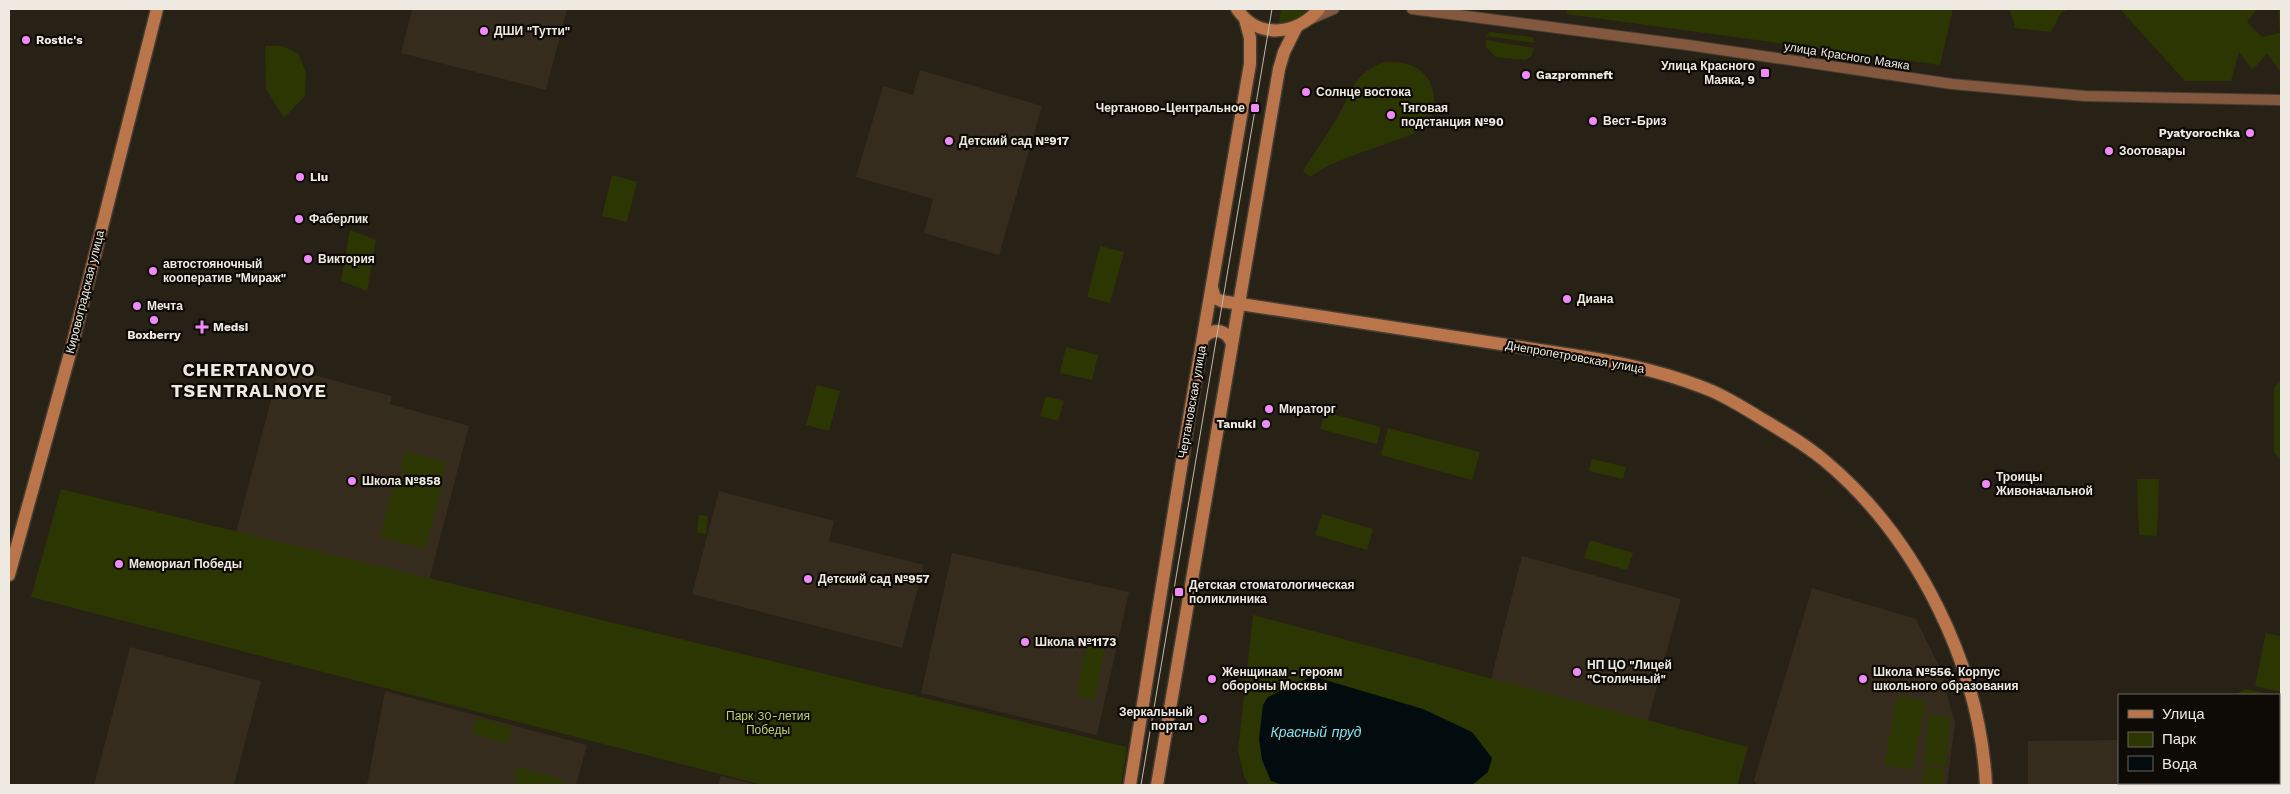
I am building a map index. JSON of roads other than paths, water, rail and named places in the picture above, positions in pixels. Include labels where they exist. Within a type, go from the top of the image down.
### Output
[{"type":"main road","name":"Кировоградская улица","points":[[9,575],[72,346],[157,9]]},
{"type":"main road","name":"Чертановская улица","points":[[1241,14],[1269,31],[1296,28],[1310,19],[1319,9]]},
{"type":"main road","name":"Чертановская улица","points":[[1130,785],[1250,64],[1250,38],[1241,14]]},
{"type":"main road","points":[[1157,785],[1279,69],[1289,38],[1296,28]]},
{"type":"main road","name":"Днепропетровская улица","points":[[1212,288],[1215,298],[1221,301],[1585,357],[1644,368],[1713,392],[1790,435],[1825,461],[1864,500],[1896,539],[1928,590],[1954,643],[1969,684],[1981,733],[1986,785]]},
{"type":"main road","points":[[1204,337],[1209,332],[1222,332],[1229,336],[1232,343]]},
{"type":"street","points":[[1310,19],[1334,9]]},
{"type":"street","name":"улица Красного Маяка","points":[[1412,9],[1688,45],[1952,84],[2085,96],[2281,100]]},
{"type":"water","name":"Красный пруд","points":[[1312,676],[1423,709],[1472,732],[1492,758],[1488,772],[1472,785],[1283,785],[1271,781],[1262,760],[1259,739],[1263,705],[1268,697]]},
{"type":"tram line","points":[[1141,785],[1272,9]]},
{"type":"place","name":"ДШИ \"Тутти\"","points":[[484,31]]},
{"type":"place","name":"Rostic's","points":[[26,40]]},
{"type":"place","name":"Улица Красного Маяка, 9","points":[[1765,73]]},
{"type":"place","name":"Gazpromneft","points":[[1526,75]]},
{"type":"place","name":"Солнце востока","points":[[1306,92]]},
{"type":"place","name":"Чертаново-Центральное","points":[[1255,108]]},
{"type":"place","name":"Тяговая подстанция №90","points":[[1391,115]]},
{"type":"place","name":"Вест-Бриз","points":[[1593,121]]},
{"type":"place","name":"Pyatyorochka","points":[[2250,133]]},
{"type":"place","name":"Детский сад №917","points":[[949,141]]},
{"type":"place","name":"Зоотовары","points":[[2109,151]]},
{"type":"place","name":"Liu","points":[[300,177]]},
{"type":"place","name":"Фаберлик","points":[[299,219]]},
{"type":"place","name":"Виктория","points":[[308,259]]},
{"type":"place","name":"автостояночный кооператив \"Мираж\"","points":[[153,271]]},
{"type":"place","name":"Диана","points":[[1567,299]]},
{"type":"place","name":"Мечта","points":[[137,306]]},
{"type":"place","name":"Boxberry","points":[[154,320]]},
{"type":"place","name":"Medsi","points":[[202,327]]},
{"type":"place","name":"Мираторг","points":[[1269,409]]},
{"type":"place","name":"Tanuki","points":[[1266,424]]},
{"type":"place","name":"Школа №858","points":[[352,481]]},
{"type":"place","name":"Троицы Живоначальной","points":[[1986,484]]},
{"type":"place","name":"Мемориал Победы","points":[[119,564]]},
{"type":"place","name":"Детский сад №957","points":[[808,579]]},
{"type":"place","name":"Детская стоматологическая поликлиника","points":[[1179,592]]},
{"type":"place","name":"Школа №1173","points":[[1025,642]]},
{"type":"place","name":"НП ЦО \"Лицей \"Столичный\"","points":[[1577,672]]},
{"type":"place","name":"Женщинам - героям обороны Москвы","points":[[1212,679]]},
{"type":"place","name":"Школа №556. Корпус школьного образования","points":[[1863,679]]},
{"type":"place","name":"Зеркальный портал","points":[[1203,719]]},
{"type":"district","name":"CHERTANOVO TSENTRALNOYE","points":[[249,380]]},
{"type":"park label","name":"Парк 30-летия Победы","points":[[768,723]]}]
